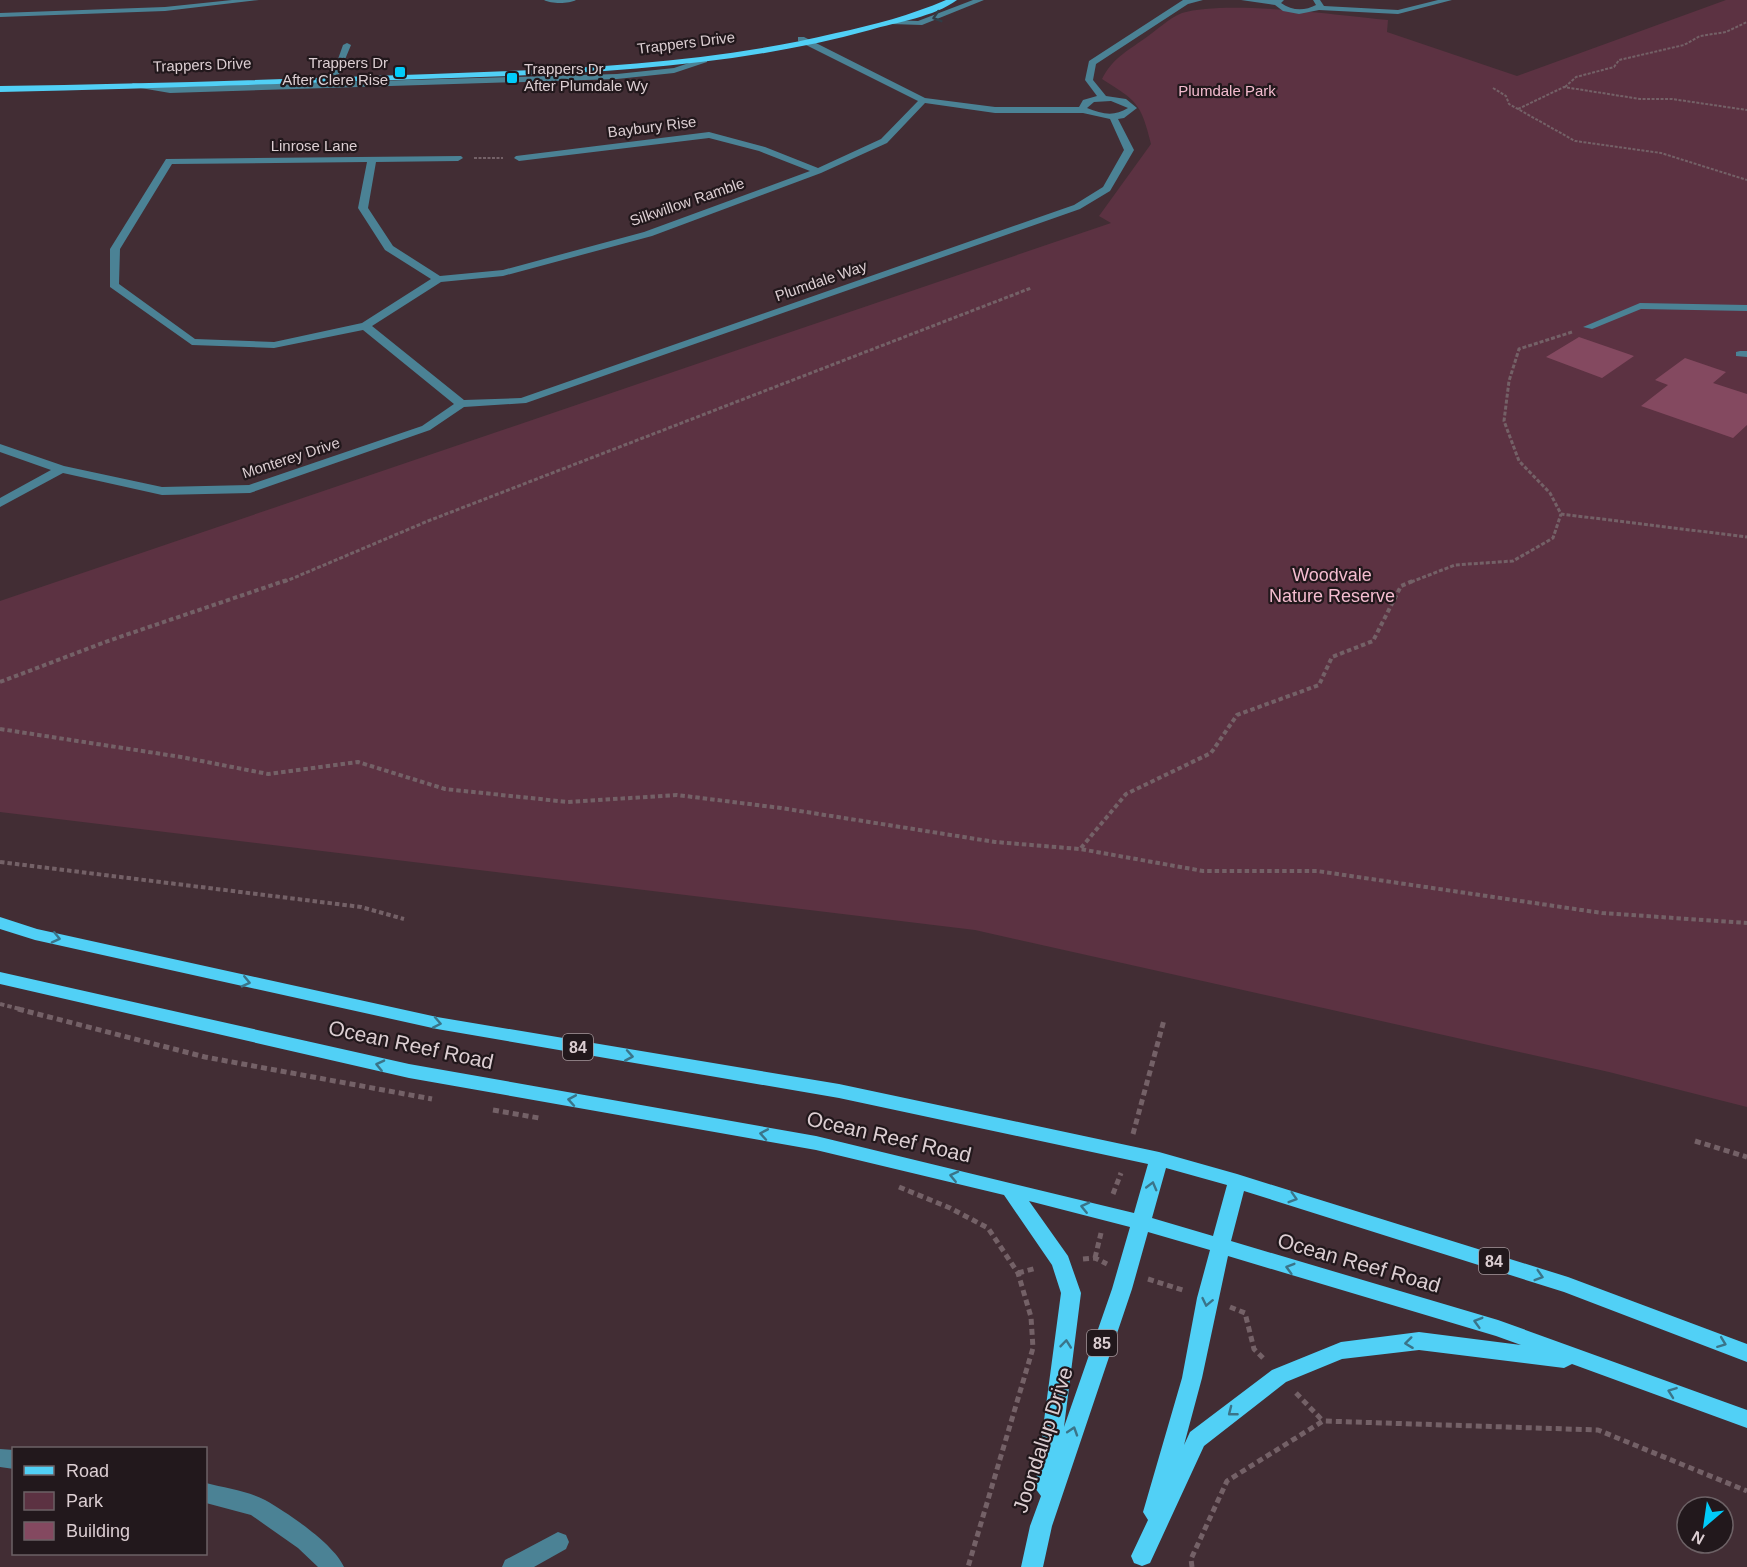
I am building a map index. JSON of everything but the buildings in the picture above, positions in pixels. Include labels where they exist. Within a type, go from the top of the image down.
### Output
[{"type":"main road","name":"Trappers Drive","points":[[1,86],[624,63],[715,54],[804,41],[936,0]]},
{"type":"main road","name":"Trappers Drive","points":[[704,60],[891,22],[953,0]]},
{"type":"main road","name":"Trappers Drive","points":[[1,86],[133,86]]},
{"type":"main road","name":"Ocean Reef Road","points":[[0,923],[35,934],[437,1023],[839,1091],[1159,1159],[1237,1181],[1568,1285],[1747,1353]]},
{"type":"main road","name":"Ocean Reef Road","points":[[0,978],[408,1071],[816,1143],[1142,1222],[1498,1328],[1747,1419]]},
{"type":"main road","name":"Joondalup Drive","points":[[1032,1567],[1041,1527],[1122,1289],[1159,1159]]},
{"type":"main road","points":[[1141,1562],[1192,1378],[1207,1298],[1237,1181]]},
{"type":"main road","points":[[1011,1190],[1061,1262],[1071,1293],[1041,1527]]},
{"type":"main road","points":[[1141,1562],[1197,1440],[1279,1376],[1292,1370],[1341,1351],[1419,1341],[1592,1362]]},
{"type":"street","points":[[0,15],[165,9],[255,0]]},
{"type":"street","points":[[548,0],[572,0]]},
{"type":"street","name":"Trappers Drive","points":[[891,22],[918,23],[980,0]]},
{"type":"street","points":[[1103,98],[1089,80],[1092,63],[1186,2],[1199,0]]},
{"type":"street","points":[[1245,0],[1278,1],[1281,7],[1292,10],[1312,11],[1320,8],[1398,12],[1448,0]]},
{"type":"street","points":[[1314,0],[1320,3],[1320,8]]},
{"type":"street","points":[[804,41],[923,100],[995,110],[1084,110],[1096,115],[1113,117],[1127,114],[1133,108],[1120,100],[1103,98],[1086,102],[1084,110]]},
{"type":"street","points":[[335,74],[346,45]]},
{"type":"street","name":"Trappers Drive","points":[[133,86],[170,90],[632,75],[685,68],[704,60]]},
{"type":"street","name":"Silkwillow Ramble","points":[[438,279],[503,273],[648,234],[818,171],[884,141],[923,100]]},
{"type":"street","name":"Plumdale Way","points":[[461,404],[522,400],[1077,207],[1107,189],[1129,150],[1113,117]]},
{"type":"street","name":"Baybury Rise","points":[[519,158],[709,135],[762,149],[818,171]]},
{"type":"street","name":"Linrose Lane","points":[[365,326],[274,345],[192,342],[114,285],[115,249],[170,161],[458,158]]},
{"type":"street","points":[[372,160],[363,208],[389,248],[438,279],[365,326],[461,404]]},
{"type":"street","points":[[1588,327],[1640,306],[1747,308]]},
{"type":"street","name":"Monterey Drive","points":[[0,448],[60,469],[162,491],[250,489],[426,428],[461,404]]},
{"type":"street","points":[[0,503],[60,469]]},
{"type":"street","points":[[207,1493],[257,1507],[306,1541],[333,1567]]},
{"type":"street","points":[[513,1567],[558,1542]]},
{"type":"path","points":[[1517,109],[1564,87],[1576,77],[1614,67],[1619,60],[1684,45],[1700,36],[1726,32],[1747,22]]},
{"type":"path","points":[[1564,87],[1640,99],[1672,99],[1747,110]]},
{"type":"path","points":[[1493,88],[1506,96],[1509,104],[1575,141],[1661,153],[1747,180]]},
{"type":"path","points":[[458,158],[519,158]]},
{"type":"path","points":[[0,682],[108,641],[267,589],[428,521],[1031,288]]},
{"type":"path","points":[[1562,514],[1550,493],[1519,461],[1504,421],[1509,381],[1519,349],[1588,327]]},
{"type":"path","points":[[1562,514],[1747,537]]},
{"type":"path","points":[[1080,849],[1126,794],[1211,753],[1237,715],[1319,685],[1332,657],[1373,641],[1401,586],[1455,565],[1513,561],[1553,538],[1562,514]]},
{"type":"path","points":[[0,729],[181,757],[268,774],[358,762],[445,789],[568,802],[677,795],[781,808],[995,842],[1080,849],[1203,871],[1317,871],[1602,913],[1747,923]]},
{"type":"path","points":[[0,862],[361,907],[404,919]]},
{"type":"path","points":[[0,1004],[206,1057],[434,1100]]},
{"type":"path","points":[[1136,1126],[1164,1020]]},
{"type":"path","points":[[488,1109],[541,1119]]},
{"type":"path","points":[[1695,1141],[1747,1157]]},
{"type":"path","points":[[892,1184],[950,1208],[988,1228],[1018,1273],[1030,1317],[1033,1348],[968,1567]]},
{"type":"path","points":[[1192,1567],[1191,1559],[1227,1481],[1323,1421],[1598,1430],[1747,1491]]},
{"type":"green space","name":"Woodvale Nature Reserve","points":[[1726,0],[1747,0],[1747,1107],[1609,1072],[975,930],[0,812],[0,601],[1111,223],[1099,216],[1151,144],[1144,120],[1136,104],[1102,79],[1120,56],[1177,15],[1202,9],[1254,8],[1388,20],[1387,32],[1517,76]]},
{"type":"place","name":"Trappers Dr After Clere Rise","points":[[400,72]]},
{"type":"place","name":"Trappers Dr After Plumdale Wy","points":[[512,78]]},
{"type":"park label","name":"Plumdale Park","points":[[1227,91]]}]
